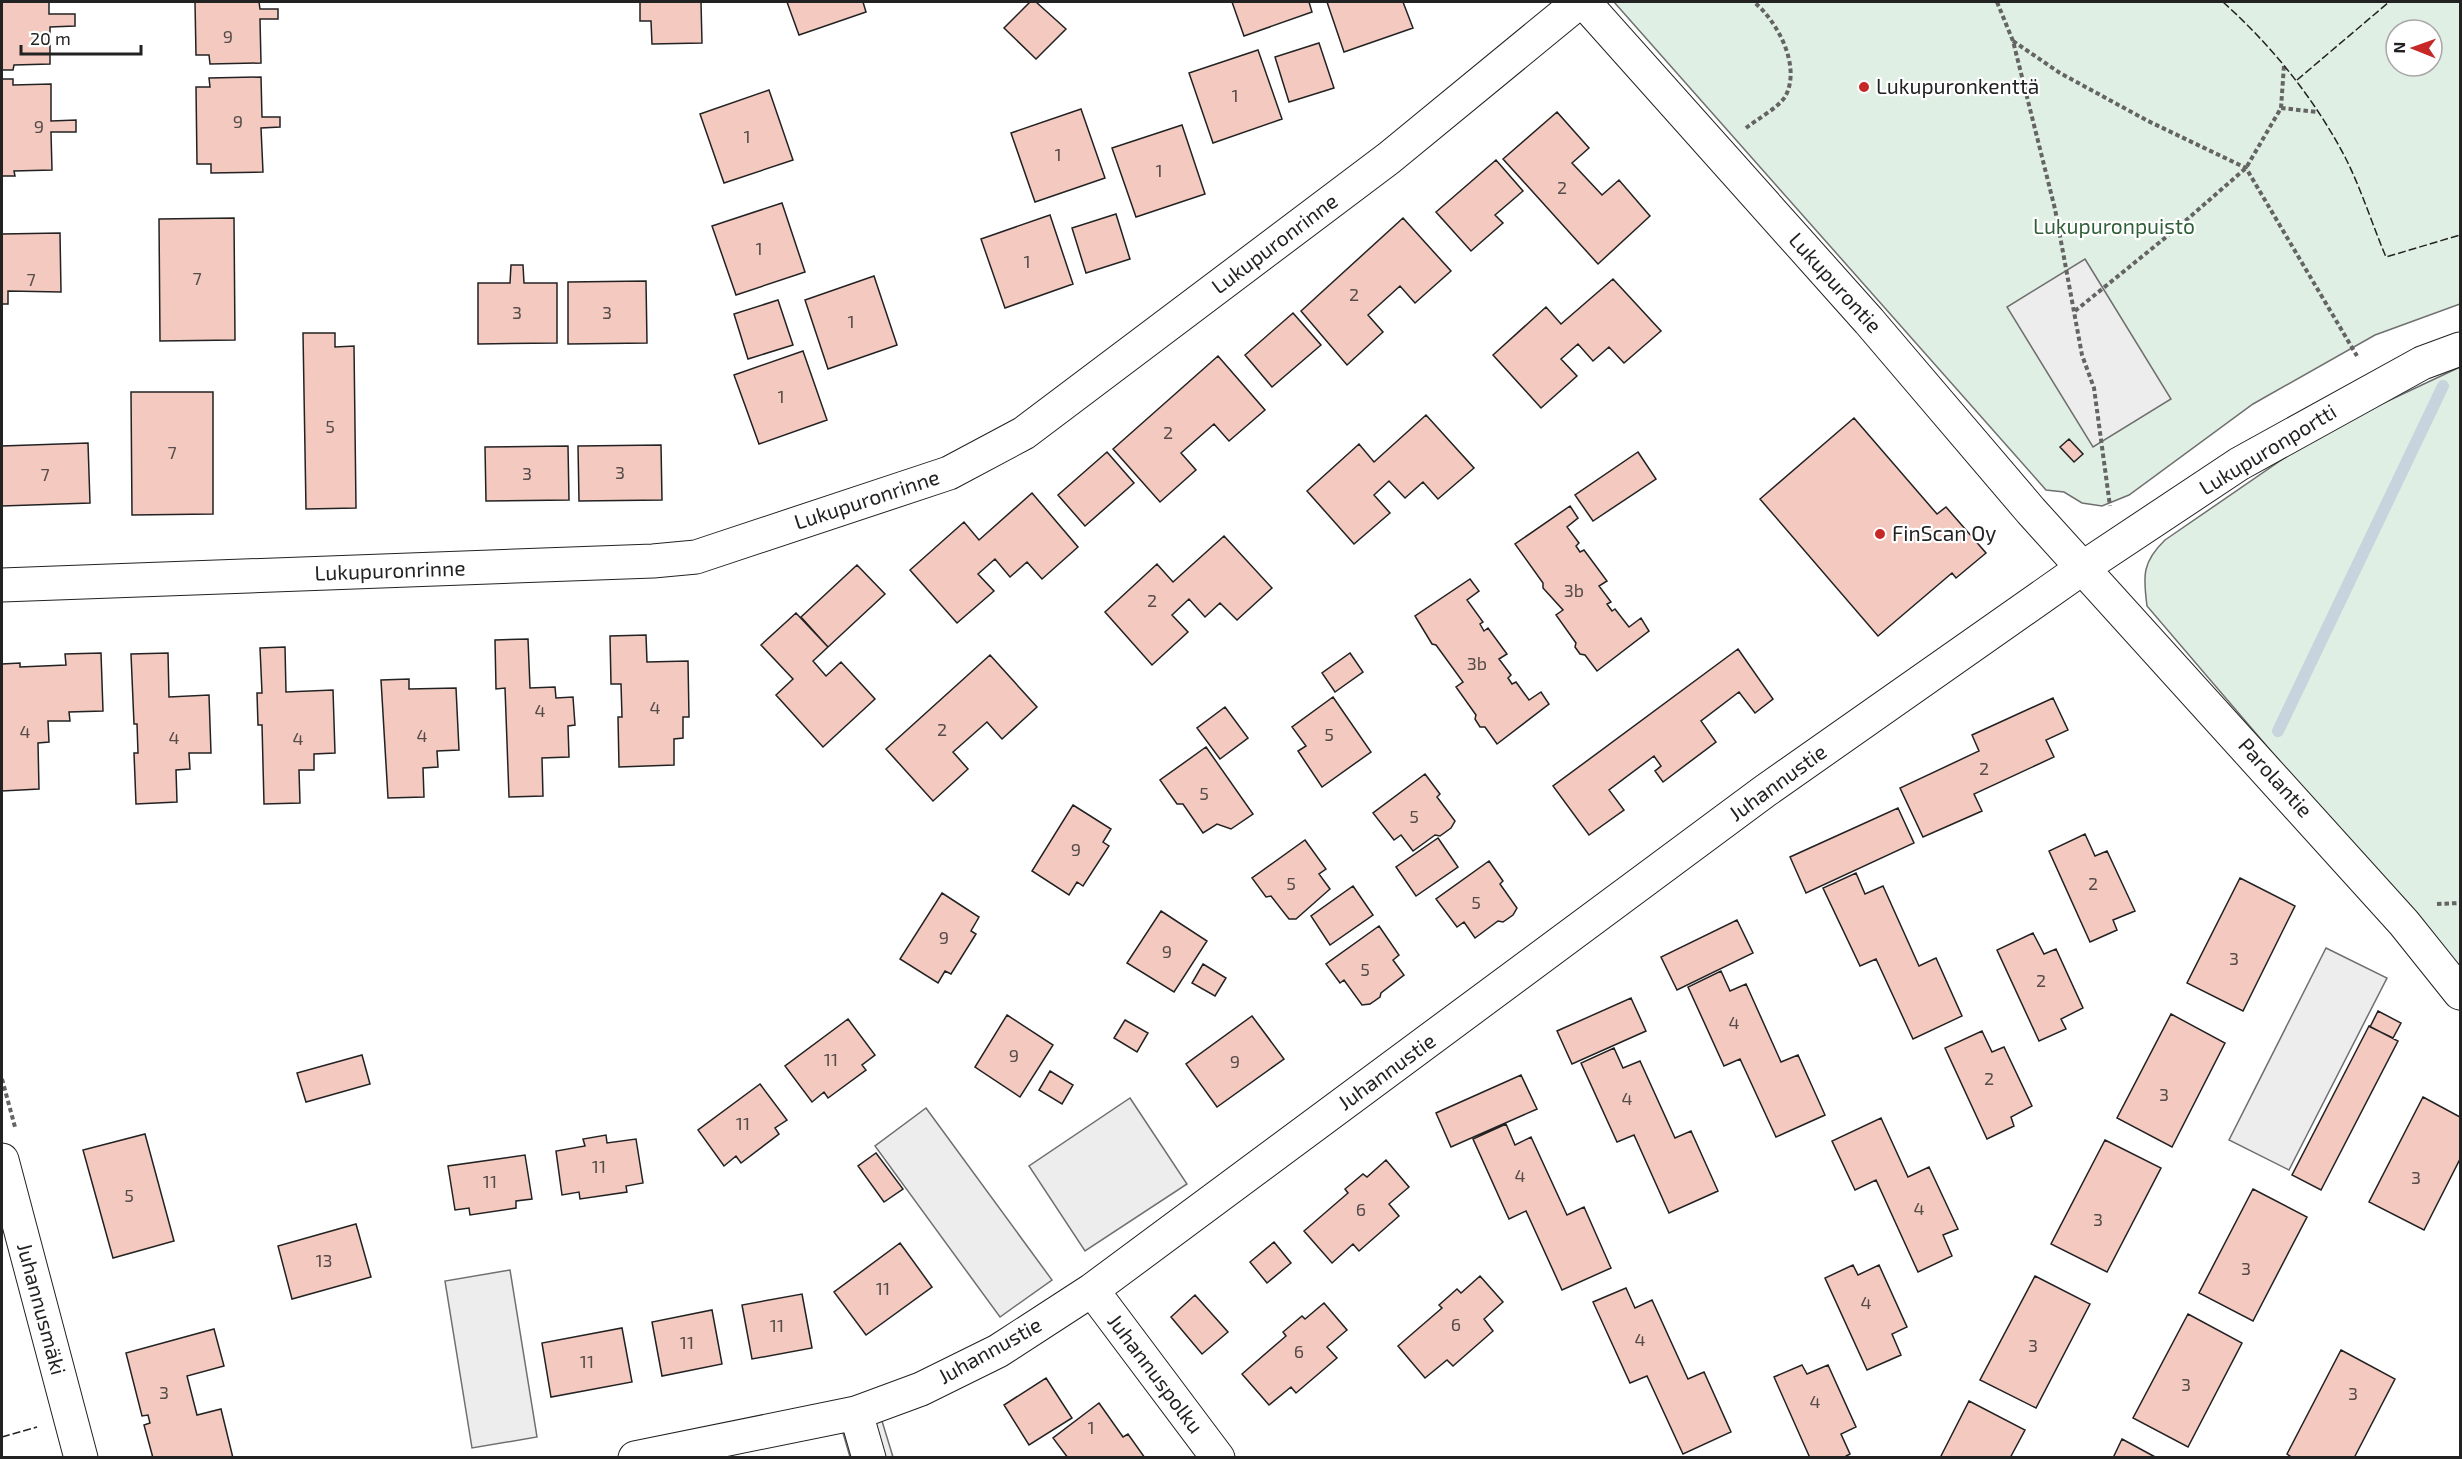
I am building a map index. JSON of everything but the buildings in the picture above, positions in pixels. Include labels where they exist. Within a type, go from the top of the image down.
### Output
[{"type":"street","name":"Lukupuronrinne","points":[[2,585],[652,561],[696,557],[949,473],[1024,433],[1389,158],[1578,2]]},
{"type":"street","name":"Lukupurontie","points":[[1584,2],[2084,567]]},
{"type":"street","name":"Lukupuronportti","points":[[2084,567],[2239,464],[2422,363],[2460,348]]},
{"type":"street","name":"Parolantie","points":[[2084,567],[2404,923],[2460,993]]},
{"type":"street","name":"Juhannustie","points":[[635,1458],[856,1413],[921,1389],[999,1351],[1092,1290],[1765,791],[2084,567]]},
{"type":"street","name":"Juhannusmäki","points":[[2,1160],[81,1458]]},
{"type":"street","name":"Juhannuspolku","points":[[1092,1290],[1218,1458]]},
{"type":"street","points":[[856,1413],[869,1458]]},
{"type":"path","points":[[1717,151],[1785,96],[1791,78],[1784,41],[1754,2]]},
{"type":"path","points":[[1997,2],[2013,41],[2055,209],[2082,355],[2094,388],[2111,516]]},
{"type":"path","points":[[2013,41],[2060,72],[2148,121],[2246,168],[2357,356]]},
{"type":"path","points":[[2075,311],[2246,168],[2281,108],[2284,65]]},
{"type":"path","points":[[2281,108],[2317,112]]},
{"type":"green space","name":"Lukupuronpuisto","points":[[1614,2],[2460,2],[2460,304],[2375,335],[2253,404],[2129,495],[2102,506],[2082,503],[2064,492],[2046,490]]},
{"type":"green space","points":[[2460,367],[2460,972],[2147,606],[2145,578],[2152,555],[2165,540],[2322,432]]},
{"type":"shaded area","points":[[2085,259],[2171,399],[2093,447],[2007,307]]},
{"type":"shaded area","points":[[2326,948],[2387,978],[2289,1170],[2229,1140]]},
{"type":"shaded area","points":[[1130,1098],[1187,1184],[1085,1251],[1029,1166]]},
{"type":"shaded area","points":[[926,1108],[1052,1280],[1000,1317],[875,1146]]},
{"type":"shaded area","points":[[510,1270],[537,1437],[472,1448],[445,1281]]},
{"type":"shaded area","points":[[882,1421],[893,1457],[850,1457],[843,1433]]},
{"type":"waterway","points":[[2278,731],[2443,386]]},
{"type":"fence","points":[[2223,2],[2275,54],[2319,113],[2344,155],[2386,257],[2460,235]]},
{"type":"fence","points":[[2297,80],[2389,2]]},
{"type":"fence","points":[[2,1437],[37,1427]]},
{"type":"place","name":"Lukupuronkenttä","points":[[1864,87]]},
{"type":"place","name":"FinScan Oy","points":[[1880,534]]}]
